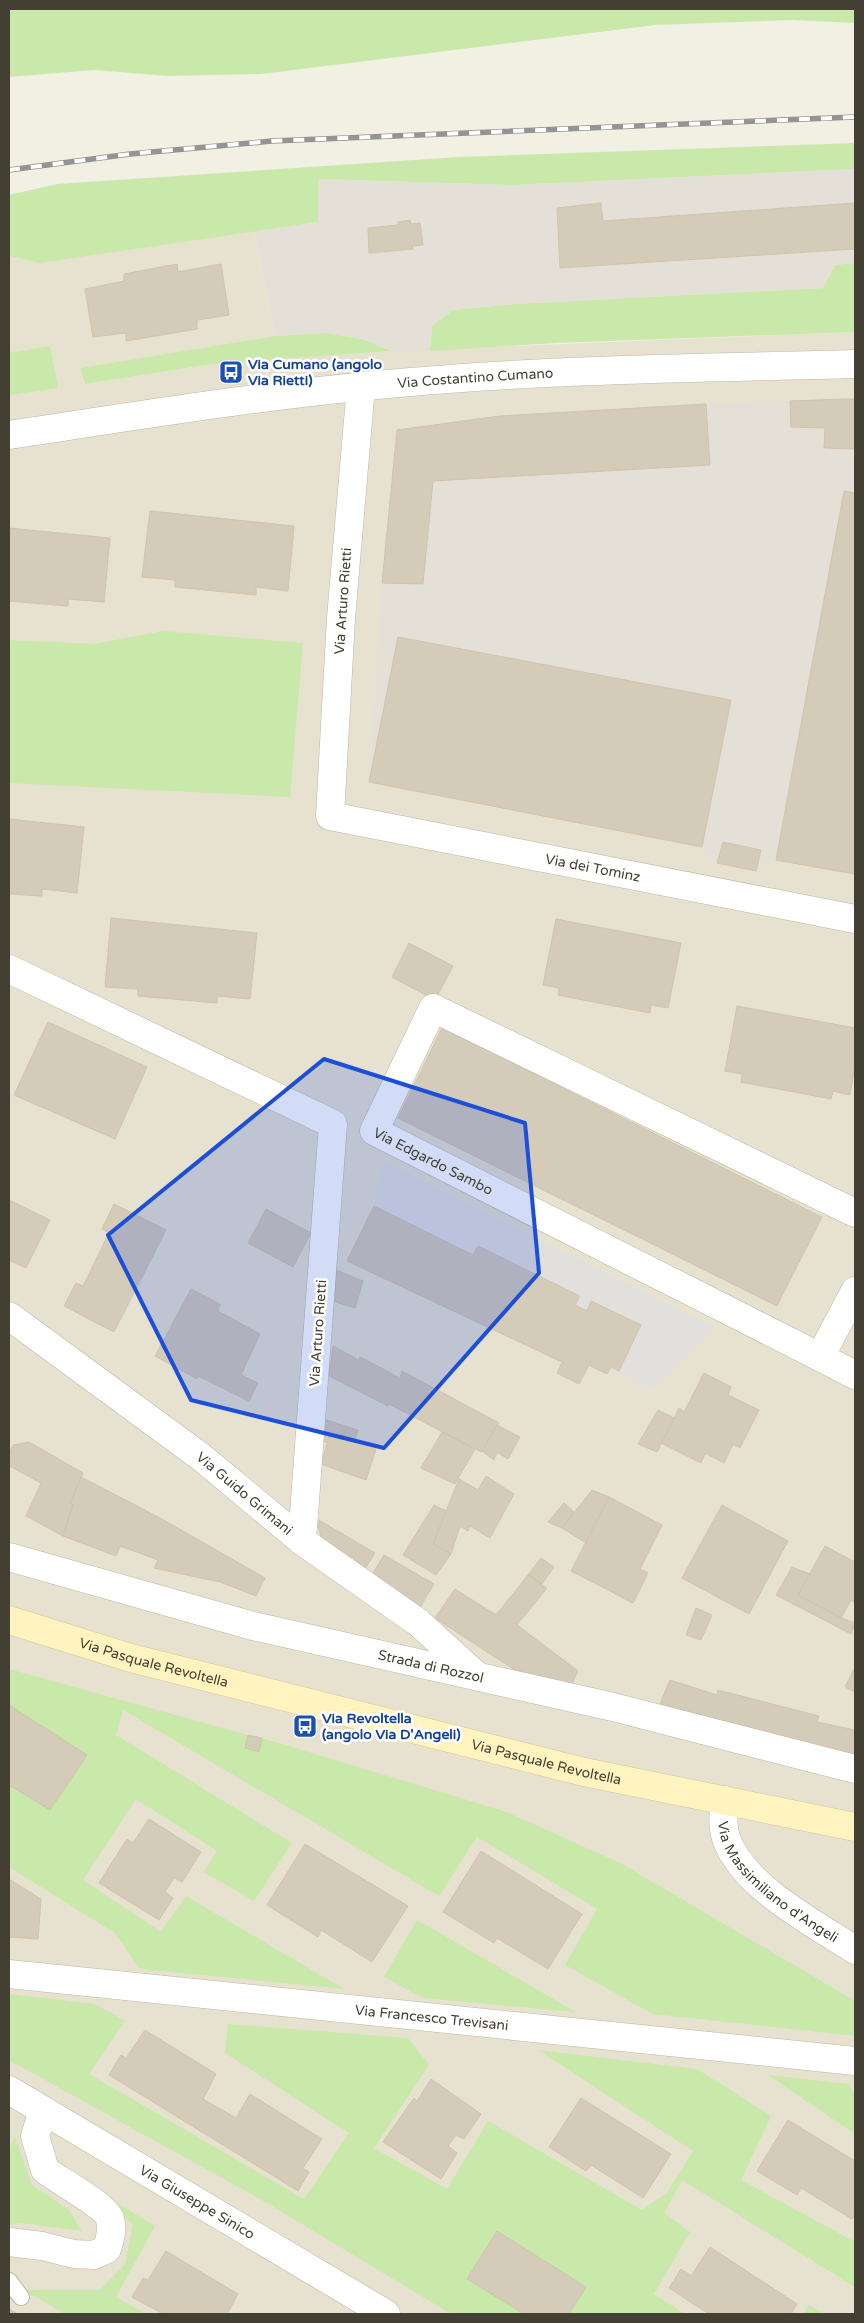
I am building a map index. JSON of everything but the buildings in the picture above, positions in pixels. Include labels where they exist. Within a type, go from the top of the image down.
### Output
[{"type":"main road","name":"Via Pasquale Revoltella","points":[[9,1620],[131,1658],[584,1772],[855,1827]]},
{"type":"street","name":"Via Costantino Cumano","points":[[9,435],[205,406],[361,386],[536,372],[855,364]]},
{"type":"street","name":"Via Arturo Rietti","points":[[330,816],[341,618],[361,386]]},
{"type":"street","name":"Via dei Tominz","points":[[330,816],[855,919]]},
{"type":"street","name":"Via Arturo Rietti","points":[[9,969],[333,1124],[302,1541]]},
{"type":"street","name":"Via Edgardo Sambo","points":[[855,1213],[433,1008],[374,1131],[855,1375]]},
{"type":"street","points":[[820,1357],[855,1291]]},
{"type":"street","name":"Via Guido Grimani","points":[[9,1316],[201,1457],[302,1541],[419,1623],[477,1676]]},
{"type":"street","name":"Strada di Rozzol","points":[[9,1557],[253,1626],[613,1706],[855,1769]]},
{"type":"street","name":"Via Massimiliano d'Angeli","points":[[725,1800],[723,1816],[726,1838],[740,1862],[758,1882],[794,1910],[855,1950]]},
{"type":"street","name":"Via Francesco Trevisani","points":[[9,1974],[855,2061]]},
{"type":"street","name":"Via Giuseppe Sinico","points":[[9,2090],[386,2314]]},
{"type":"street","points":[[9,2242],[42,2246],[74,2254],[94,2255],[107,2249],[111,2232],[110,2217],[94,2201],[45,2170],[35,2136],[43,2111]]},
{"type":"lane","points":[[9,2281],[21,2297]]},
{"type":"highlighted area","points":[[324,1059],[525,1123],[539,1273],[384,1448],[191,1400],[108,1235]]},
{"type":"shaded area","points":[[855,169],[855,263],[835,265],[823,288],[515,304],[453,310],[432,326],[430,351],[391,351],[362,339],[325,333],[275,336],[254,231],[318,222],[319,179],[513,185]]},
{"type":"shaded area","points":[[254,231],[275,336],[80,368],[85,384],[212,364],[391,351],[855,332],[855,2314],[9,2314],[9,256],[40,263]]},
{"type":"shaded area","points":[[855,399],[855,874],[776,860],[756,871],[717,863],[701,847],[369,782],[382,583],[397,430],[500,416],[706,404]]},
{"type":"shaded area","points":[[383,1161],[715,1328],[652,1389],[610,1370],[611,1367],[619,1371],[641,1325],[591,1302],[587,1311],[575,1305],[579,1296],[479,1246],[473,1255],[374,1206]]},
{"type":"green space","points":[[9,9],[855,9],[855,23],[793,20],[655,25],[261,74],[168,76],[94,70],[9,77]]},
{"type":"green space","points":[[855,143],[855,169],[513,185],[319,179],[318,222],[40,263],[9,256],[9,195],[57,184],[459,157]]},
{"type":"green space","points":[[855,263],[855,332],[555,343],[430,351],[432,326],[453,310],[515,304],[823,288],[835,265]]},
{"type":"green space","points":[[325,333],[362,339],[391,351],[212,364],[85,384],[80,368],[275,336]]},
{"type":"green space","points":[[50,346],[58,388],[9,395],[9,353]]},
{"type":"green space","points":[[164,631],[303,643],[290,797],[9,783],[9,640],[94,644]]},
{"type":"green space","points":[[9,1669],[248,1735],[245,1748],[258,1751],[262,1738],[507,1812],[622,1864],[855,2001],[855,2036],[653,2014],[565,1965],[597,1909],[477,1837],[439,1896],[123,1710],[116,1735],[292,1843],[254,1901],[204,1872],[217,1851],[136,1799],[83,1880],[161,1932],[186,1896],[344,1989],[140,1969],[115,1933],[9,1867]]},
{"type":"green space","points":[[417,1920],[576,2012],[423,1998],[384,1977]]},
{"type":"green space","points":[[9,1994],[95,2004],[125,2021],[89,2074],[304,2199],[349,2133],[225,2053],[228,2024],[408,2038],[429,2065],[374,2148],[447,2189],[488,2121],[642,2210],[667,2193],[693,2151],[538,2050],[697,2069],[771,2116],[741,2180],[855,2242],[855,2287],[682,2180],[664,2213],[690,2232],[654,2294],[685,2314],[451,2314],[269,2204],[9,2060]]},
{"type":"green space","points":[[768,2075],[849,2084],[855,2094],[855,2134]]},
{"type":"green space","points":[[15,2137],[32,2185],[69,2210],[82,2231],[21,2223],[9,2225],[9,2149]]},
{"type":"green space","points":[[61,2169],[155,2226],[116,2297],[146,2314],[65,2314],[24,2290],[100,2290],[125,2264],[133,2224]]},
{"type":"green space","points":[[809,2305],[824,2314],[803,2314]]},
{"type":"railway","points":[[9,170],[130,154],[272,141],[855,117]]},
{"type":"place","name":"Via Cumano (angolo Via Rietti)","points":[[231,372]]},
{"type":"place","name":"Via Revoltella (angolo Via D'Angeli)","points":[[305,1726]]}]
